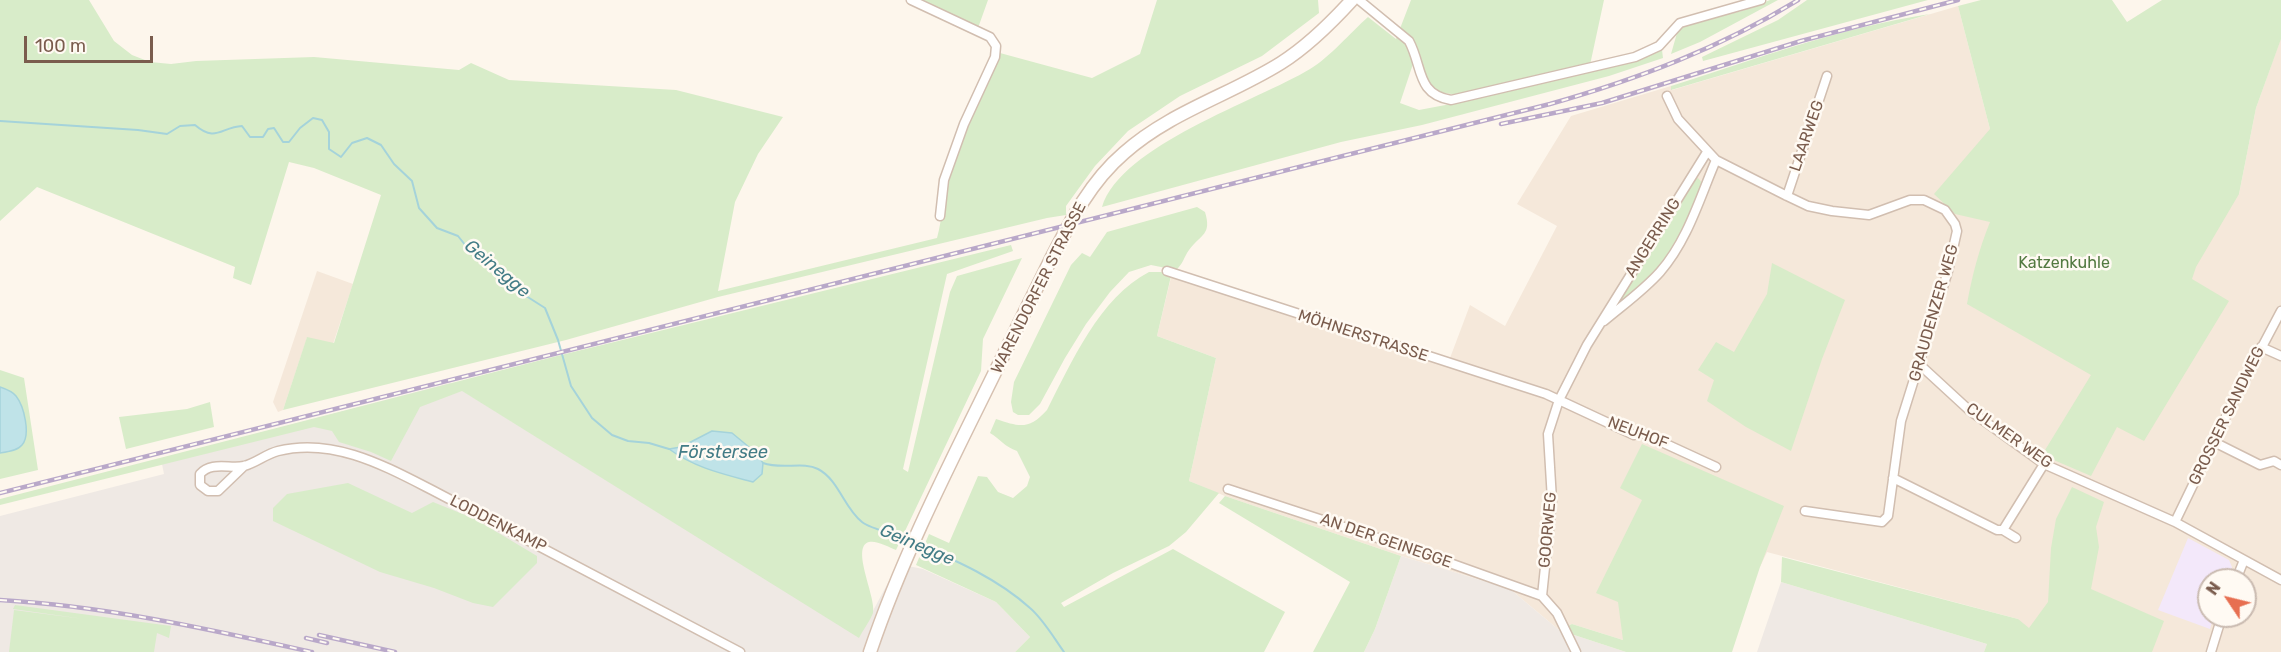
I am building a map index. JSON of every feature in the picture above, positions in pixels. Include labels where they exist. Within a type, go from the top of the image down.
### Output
[{"type":"street","points":[[911,0],[990,38],[996,46],[995,57],[964,124],[944,180],[940,216]]},
{"type":"street","name":"WARENDORFER STRASSE","points":[[870,652],[927,514],[1070,223],[1100,177],[1123,154],[1165,123],[1264,72],[1305,45],[1352,0]]},
{"type":"street","points":[[1359,0],[1409,41],[1421,78],[1428,89],[1435,95],[1451,100],[1635,57],[1659,46],[1675,28],[1689,20],[1736,9],[1761,0]]},
{"type":"street","name":"LAARWEG","points":[[1786,196],[1827,76]]},
{"type":"street","name":"GRAUDENZER WEG","points":[[1667,96],[1678,119],[1716,160],[1786,196],[1808,206],[1832,212],[1869,215],[1910,200],[1924,200],[1945,210],[1957,231],[1948,271],[1901,421],[1888,516],[1882,522],[1805,511]]},
{"type":"street","name":"ANGERRING","points":[[1559,400],[1599,325],[1707,152]]},
{"type":"street","name":"ANGERRING","points":[[1599,325],[1661,271],[1677,248],[1692,219],[1716,160]]},
{"type":"street","name":"MÖHNERSTRASSE","points":[[1167,271],[1559,400]]},
{"type":"street","name":"GROSSER SANDWEG","points":[[2175,522],[2281,311]]},
{"type":"street","points":[[2261,347],[2281,356]]},
{"type":"street","name":"CULMER WEG","points":[[1919,364],[1969,410],[2044,464],[2175,522],[2281,580]]},
{"type":"street","name":"NEUHOF","points":[[1559,400],[1634,435],[1642,433],[1716,467]]},
{"type":"street","name":"GOORWEG","points":[[1542,597],[1552,500],[1548,434],[1559,400]]},
{"type":"street","points":[[2214,442],[2260,465],[2274,461],[2281,465]]},
{"type":"street","name":"LODDENKAMP","points":[[244,466],[206,468],[200,474],[200,484],[208,491],[218,491],[244,466],[277,451],[295,448],[328,449],[354,454],[432,490],[740,652]]},
{"type":"street","points":[[2003,530],[2044,464]]},
{"type":"street","points":[[1893,478],[2016,538]]},
{"type":"street","name":"AN DER GEINEGGE","points":[[1228,489],[1405,547],[1542,597]]},
{"type":"street","points":[[2241,568],[2244,560]]},
{"type":"street","points":[[1542,597],[1557,613],[1575,652]]},
{"type":"street","points":[[2211,652],[2218,628]]},
{"type":"shaded area","points":[[1958,6],[1990,129],[2239,194],[2256,108],[2281,38],[2281,652],[2009,652],[2018,619],[1767,552],[1760,567],[1623,640],[1572,624],[1559,630],[1510,589],[1401,556],[1225,496],[1189,481],[1216,358],[1157,336],[1173,269],[1213,286],[1450,358],[1470,305],[1505,326],[1557,226],[1517,204],[1571,116],[1671,86],[1672,90]]},
{"type":"shaded area","points":[[317,271],[353,284],[333,344],[307,338],[283,410],[278,412],[273,402]]},
{"type":"shaded area","points":[[450,383],[859,637],[898,564],[923,569],[996,602],[1030,637],[1015,652],[0,652],[0,516],[164,474],[161,459]]},
{"type":"shaded area","points":[[2188,538],[2229,560],[2232,568],[2197,568],[2197,624],[2158,610]]},
{"type":"shaded area","points":[[1401,556],[1510,589],[1559,630],[1626,652],[1364,652],[1375,629]]},
{"type":"shaded area","points":[[1781,582],[1987,644],[1984,652],[1757,652]]},
{"type":"green space","points":[[0,0],[89,0],[114,41],[132,55],[150,62],[171,64],[314,57],[459,70],[471,63],[509,80],[676,90],[783,117],[758,154],[735,202],[718,291],[937,238],[945,186],[952,163],[1000,53],[1092,78],[1140,54],[1157,0],[1318,0],[1319,13],[1262,56],[1180,96],[1128,131],[1095,166],[1066,206],[1066,215],[718,297],[566,340],[283,410],[307,337],[334,343],[381,195],[314,168],[289,162],[251,285],[233,278],[235,267],[37,187],[0,221]]},
{"type":"green space","points":[[918,0],[988,0],[978,28]]},
{"type":"green space","points":[[1411,0],[1604,0],[1590,65],[1461,95],[1434,89],[1425,79],[1417,52],[1400,103],[1419,110],[1472,100],[1662,50],[1663,58],[1609,76],[1422,125],[1341,142],[1102,207],[1114,185],[1135,164],[1193,127],[1310,69],[1332,52],[1368,17],[1396,39]]},
{"type":"green space","points":[[1770,0],[1778,0],[1700,42],[1671,54],[1677,33],[1686,24],[1742,11]]},
{"type":"green space","points":[[1807,0],[1928,0],[1703,61],[1702,57],[1778,20]]},
{"type":"green space","name":"Katzenkuhle","points":[[1981,0],[2112,0],[2127,22],[2162,0],[2281,0],[2281,39],[2256,108],[2239,194],[2196,267],[2192,279],[2229,301],[2144,441],[2117,427],[2091,476],[2042,455],[2091,375],[1967,304],[1976,263],[1990,222],[1955,214],[1934,194],[1990,129],[1958,6]]},
{"type":"green space","points":[[1930,14],[1671,90],[1671,86],[1832,35]]},
{"type":"green space","points":[[1698,178],[1703,184],[1677,241],[1649,278],[1619,303],[1693,180]]},
{"type":"green space","points":[[1197,207],[1205,212],[1206,230],[1189,250],[1178,268],[1176,270],[1151,265],[1129,272],[1110,292],[1086,324],[1040,404],[1029,415],[1018,415],[1013,412],[1011,402],[1014,382],[1071,265],[1082,253],[1090,257],[1107,232]]},
{"type":"green space","points":[[1011,245],[1013,251],[947,274],[903,469],[908,472],[950,292],[957,276],[1022,258],[983,339],[981,371],[896,550],[875,542],[869,542],[864,546],[863,563],[873,613],[859,638],[462,391],[420,407],[391,461],[339,442],[332,431],[314,427],[0,505],[0,499],[557,356]]},
{"type":"green space","points":[[1772,263],[1845,300],[1791,451],[1746,427],[1707,401],[1714,380],[1698,370],[1716,342],[1734,352],[1767,294]]},
{"type":"green space","points":[[1149,272],[1161,272],[1171,276],[1157,336],[1216,358],[1189,481],[1219,493],[1186,532],[1169,546],[1113,573],[1061,603],[1064,607],[1173,549],[1285,612],[1264,652],[1015,652],[1030,637],[996,602],[916,565],[929,534],[949,543],[978,476],[987,477],[998,492],[1013,498],[1027,486],[1030,477],[1017,451],[990,433],[996,419],[1024,425],[1041,416],[1047,410],[1077,352],[1102,314],[1132,283]]},
{"type":"green space","points":[[0,370],[24,378],[38,470],[0,479]]},
{"type":"green space","points":[[210,402],[214,427],[126,449],[119,417],[187,409]]},
{"type":"green space","points":[[1642,444],[1784,506],[1760,567],[1732,652],[1626,652],[1559,630],[1572,624],[1623,640],[1618,602],[1596,593],[1642,500],[1620,488]]},
{"type":"green space","points":[[348,483],[412,513],[433,502],[475,519],[537,556],[537,563],[493,607],[473,603],[434,588],[380,572],[273,521],[273,508],[287,494]]},
{"type":"green space","points":[[2072,487],[2104,502],[2096,527],[2099,547],[2091,589],[2164,621],[2152,652],[1984,652],[1987,644],[1781,582],[1782,557],[2018,619],[2029,628],[2048,602],[2051,548],[2056,519]]},
{"type":"green space","points":[[1225,496],[1401,556],[1375,629],[1364,652],[1313,652],[1350,582],[1219,503]]},
{"type":"green space","points":[[15,605],[171,626],[169,638],[157,633],[154,652],[9,652],[14,610],[84,619],[13,609]]},
{"type":"water","points":[[0,387],[11,391],[19,401],[24,413],[26,435],[20,447],[0,453]]},
{"type":"water","name":"Förstersee","points":[[712,431],[732,433],[755,452],[763,463],[762,474],[753,482],[699,466],[669,449],[681,447]]},
{"type":"waterway","name":"Geinegge","points":[[0,121],[167,134],[180,126],[195,125],[208,133],[218,133],[242,126],[250,137],[263,137],[268,129],[274,128],[283,142],[289,142],[300,128],[313,118],[322,120],[329,132],[329,149],[341,157],[352,143],[367,138],[381,145],[394,164],[412,181],[419,208],[437,228],[458,236],[470,251],[496,273],[516,284],[523,294],[545,308],[558,340],[571,386],[592,418],[612,435],[628,441],[649,443],[669,449]]},
{"type":"waterway","name":"Geinegge","points":[[763,463],[818,469],[831,480],[850,509],[862,522],[910,540]]},
{"type":"waterway","name":"Geinegge","points":[[918,544],[977,572],[1018,598],[1039,618],[1064,652]]},
{"type":"railway","points":[[0,493],[1550,104],[1678,61],[1739,33],[1798,0]]},
{"type":"railway","points":[[1501,124],[1602,103],[1801,41],[1958,0]]},
{"type":"railway","points":[[0,600],[118,613],[312,652]]},
{"type":"railway","points":[[319,635],[395,652]]},
{"type":"railway","points":[[306,638],[327,643]]}]
